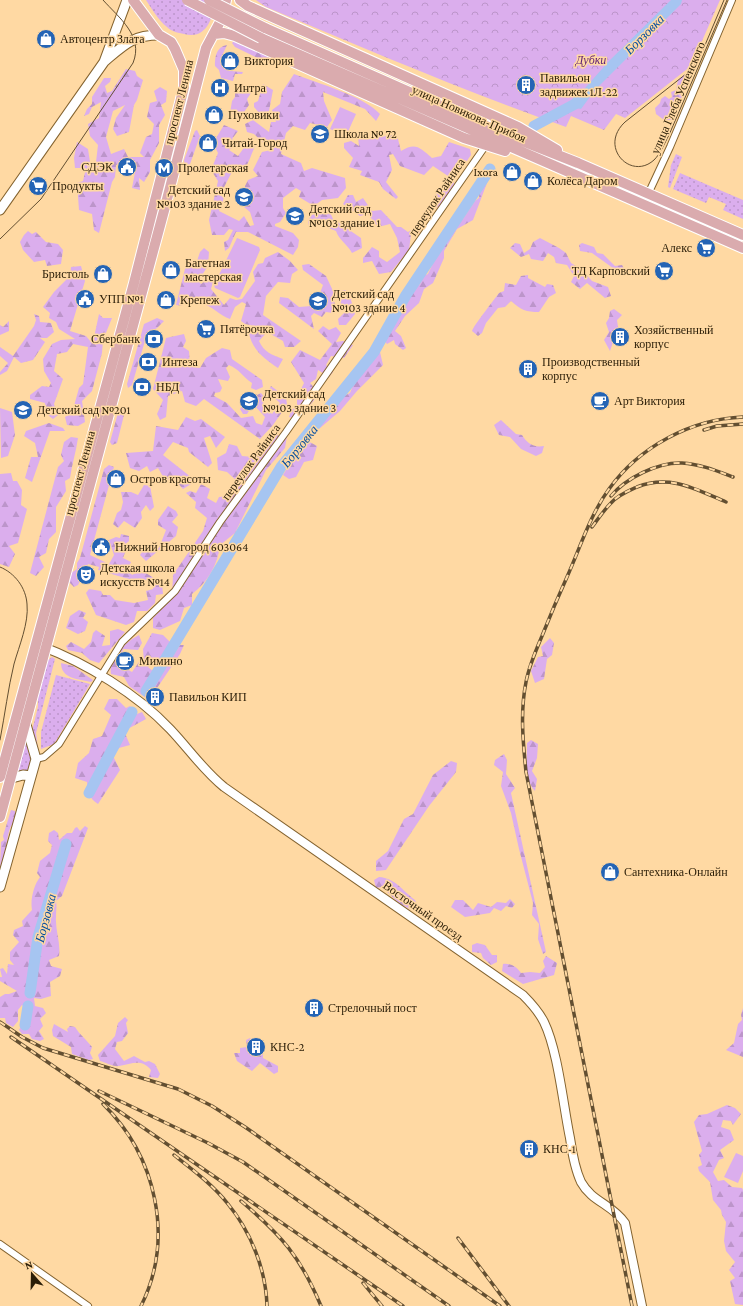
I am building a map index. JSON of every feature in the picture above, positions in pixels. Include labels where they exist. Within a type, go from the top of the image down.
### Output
[{"type":"main road","points":[[0,210],[104,62],[127,0]]},
{"type":"main road","name":"проспект Ленина","points":[[0,816],[12,778],[40,646],[184,87],[184,70],[182,61],[171,42],[159,35],[133,0]]},
{"type":"main road","name":"улица Новикова-Прибоя","points":[[187,0],[502,133],[578,163],[743,235]]},
{"type":"main road","name":"улица Новикова-Прибоя","points":[[209,0],[263,33],[541,161],[743,248]]},
{"type":"main road","name":"проспект Ленина","points":[[0,777],[3,754],[40,646],[165,207],[206,48],[221,20],[226,0]]},
{"type":"main road","points":[[240,0],[248,6],[518,127],[578,163]]},
{"type":"main road","points":[[214,34],[224,33],[235,36],[450,132],[486,145],[541,161]]},
{"type":"main road","points":[[104,62],[131,40],[147,35],[159,35]]},
{"type":"main road","points":[[0,887],[36,759],[25,721]]},
{"type":"main road","points":[[12,778],[23,775],[31,776]]},
{"type":"street","name":"улица Глеба Успенского","points":[[643,205],[670,147],[732,0]]},
{"type":"street","name":"переулок Райниса","points":[[36,759],[44,757],[59,744],[122,642],[175,591],[220,522],[286,432],[486,145]]},
{"type":"street","name":"Восточный проезд","points":[[40,646],[100,676],[124,690],[152,711],[171,729],[207,773],[224,787],[523,996],[535,1009],[544,1021],[551,1042],[573,1158],[581,1182],[592,1196],[612,1208],[618,1213],[625,1223],[642,1306]]},
{"type":"street","points":[[0,1244],[88,1306]]},
{"type":"green space","points":[[146,0],[217,0],[213,14],[207,26],[198,34],[192,35],[173,31],[169,28],[158,18]]},
{"type":"green space","name":"Дубки","points":[[256,0],[720,0],[691,66],[625,118],[616,114],[604,130],[571,116],[566,127],[528,113],[340,38],[266,7]]},
{"type":"green space","points":[[235,40],[275,59],[270,64],[235,47],[232,43]]},
{"type":"green space","points":[[227,45],[220,60],[231,71],[243,72],[242,74],[235,74],[233,81],[221,78],[219,70],[215,66],[218,50]]},
{"type":"green space","points":[[126,69],[135,71],[137,76],[143,80],[134,105],[129,132],[117,136],[113,129],[116,118],[125,105],[113,111],[106,137],[111,154],[124,149],[128,157],[144,157],[140,153],[146,137],[152,134],[154,124],[147,117],[150,103],[157,101],[154,91],[160,87],[167,91],[166,102],[161,105],[165,115],[159,125],[159,143],[150,160],[150,172],[144,182],[139,178],[140,190],[132,188],[136,167],[129,160],[116,165],[115,177],[112,182],[99,233],[94,230],[92,214],[79,210],[77,183],[83,181],[86,168],[75,168],[74,158],[77,142],[88,149],[90,162],[96,162],[98,145],[90,136],[88,124],[99,118],[101,102],[92,107],[89,114],[84,116],[87,109],[92,104],[92,97],[104,78],[111,78],[110,82],[105,86],[107,93],[112,91]]},
{"type":"green space","points":[[294,74],[363,101],[373,107],[380,114],[376,121],[365,109],[323,92],[324,101],[332,120],[327,127],[310,123],[305,130],[293,126],[286,133],[281,154],[301,163],[304,171],[312,168],[345,178],[346,188],[338,198],[322,200],[314,206],[299,197],[301,191],[296,188],[283,198],[283,208],[286,213],[280,222],[275,224],[275,226],[293,233],[299,240],[298,247],[293,255],[248,232],[236,232],[229,248],[225,251],[224,242],[228,240],[233,230],[229,229],[224,235],[212,235],[209,220],[218,181],[211,170],[218,153],[213,143],[224,125],[238,131],[232,139],[239,143],[229,150],[238,156],[248,142],[256,145],[244,169],[234,168],[220,195],[224,198],[219,211],[239,221],[244,216],[250,226],[254,225],[250,212],[244,207],[245,186],[248,180],[258,176],[253,170],[262,152],[271,150],[254,134],[247,132],[245,124],[253,120],[269,132],[271,122],[276,122],[272,110],[280,104],[282,92]]},
{"type":"green space","points":[[685,74],[690,75],[690,77],[682,97],[677,103],[676,112],[671,120],[664,120],[656,114],[655,108],[665,96],[669,99],[672,97],[671,92],[676,90],[678,80]]},
{"type":"green space","points":[[263,84],[273,90],[269,111],[261,115],[254,107],[254,103],[258,101]]},
{"type":"green space","points":[[238,86],[246,88],[251,93],[247,99],[249,105],[242,115],[230,113],[232,101],[235,97],[235,91]]},
{"type":"green space","points":[[340,107],[356,114],[346,136],[330,129]]},
{"type":"green space","points":[[197,130],[200,136],[190,164],[185,166],[184,160],[195,131]]},
{"type":"green space","points":[[361,134],[369,139],[393,135],[398,139],[401,151],[410,147],[418,147],[432,158],[441,156],[449,142],[470,149],[471,155],[453,181],[457,191],[447,204],[435,208],[428,220],[423,221],[423,212],[431,208],[434,196],[451,178],[433,166],[424,175],[400,166],[393,154],[389,155],[392,170],[386,182],[398,197],[396,199],[383,189],[379,182],[360,175],[362,171],[349,167],[353,158],[344,148],[344,143],[351,141],[359,146],[358,137]]},
{"type":"green space","points":[[676,154],[682,157],[670,188],[668,187],[671,165]]},
{"type":"green space","points":[[485,169],[490,175],[473,220],[457,229],[444,251],[444,258],[433,283],[424,289],[419,303],[405,316],[395,331],[401,336],[406,348],[403,350],[395,344],[394,340],[387,344],[384,340],[414,289],[420,284],[423,276],[428,274],[453,221],[463,219],[475,201],[479,198],[480,178]]},
{"type":"green space","points":[[680,173],[743,200],[743,219],[723,210],[726,204],[709,197],[706,203],[673,189]]},
{"type":"green space","points":[[348,195],[353,195],[356,202],[363,198],[372,211],[381,210],[397,227],[401,227],[408,232],[419,226],[420,233],[411,234],[409,250],[391,272],[379,274],[372,261],[363,263],[363,258],[372,247],[379,251],[379,257],[387,262],[400,252],[397,238],[390,224],[378,227],[368,214],[360,216],[343,204]]},
{"type":"green space","points":[[329,210],[333,219],[361,238],[362,248],[352,253],[336,231],[321,225],[309,226],[308,220],[315,211]]},
{"type":"green space","points":[[28,231],[32,234],[36,232],[46,242],[58,244],[63,250],[61,264],[47,266],[45,260],[34,262],[23,250],[20,242]]},
{"type":"green space","points":[[237,238],[259,247],[260,250],[240,297],[238,298],[215,288],[214,285]]},
{"type":"green space","points":[[540,238],[566,253],[571,263],[581,269],[592,281],[608,287],[611,296],[605,298],[587,283],[580,289],[571,282],[574,276],[567,265],[556,263],[554,257],[548,253],[543,261],[531,259],[529,254],[521,257],[510,248],[515,243],[520,244],[524,253],[530,249],[533,242]]},
{"type":"green space","points":[[582,243],[594,247],[597,253],[603,254],[615,266],[622,265],[627,274],[624,276],[592,253],[580,251],[579,245]]},
{"type":"green space","points":[[204,248],[209,252],[208,266],[198,281],[201,284],[209,278],[213,282],[211,289],[224,305],[230,298],[236,300],[242,299],[255,281],[253,272],[258,264],[263,263],[265,258],[278,252],[290,261],[298,270],[292,274],[290,283],[278,282],[266,296],[263,315],[301,341],[294,347],[285,347],[283,341],[267,332],[259,341],[263,348],[269,353],[283,359],[278,368],[264,357],[253,344],[249,333],[255,326],[245,324],[241,321],[246,304],[242,302],[235,307],[230,319],[204,304],[194,303],[176,305],[187,261],[192,262],[191,265],[195,267],[200,252]]},
{"type":"green space","points":[[309,264],[326,276],[334,293],[345,290],[353,295],[351,300],[355,314],[346,325],[339,325],[338,319],[345,312],[338,297],[333,299],[335,304],[333,313],[326,312],[322,317],[314,313],[311,316],[314,329],[279,303],[280,297],[288,298],[299,307],[324,305],[320,293],[323,285],[303,270],[302,265]]},
{"type":"green space","points":[[81,266],[85,281],[70,331],[86,336],[91,342],[93,342],[99,314],[103,318],[112,318],[103,340],[102,353],[92,391],[82,401],[85,422],[78,426],[67,425],[65,417],[72,413],[79,388],[83,384],[88,347],[73,344],[67,352],[57,354],[54,371],[63,379],[54,404],[58,415],[53,419],[44,412],[45,403],[30,399],[30,395],[42,386],[49,387],[51,383],[44,371],[43,359],[52,344],[61,340],[75,339],[59,329],[56,322],[49,318],[50,313],[43,307],[54,292],[70,276],[71,267]]},
{"type":"green space","points":[[528,275],[528,278],[545,287],[547,284],[553,285],[556,293],[549,297],[539,312],[524,310],[511,301],[505,307],[498,308],[486,323],[482,333],[478,336],[472,331],[499,293],[504,291],[505,283],[516,285],[521,276]]},
{"type":"green space","points":[[614,309],[622,315],[617,320],[618,327],[610,351],[604,340],[609,332],[606,323],[609,318],[610,311]]},
{"type":"green space","points":[[34,314],[39,316],[40,322],[51,323],[54,332],[47,338],[40,338],[45,342],[33,360],[21,363],[14,357],[7,371],[0,375],[0,372],[8,363],[0,356],[0,347],[13,356],[34,326],[36,320]]},
{"type":"green space","points":[[157,318],[164,321],[157,328],[147,334],[132,385],[128,388],[127,384],[144,324]]},
{"type":"green space","points":[[9,321],[9,331],[0,335],[0,325],[3,327]]},
{"type":"green space","points":[[323,326],[329,330],[336,327],[341,333],[336,342],[343,341],[353,345],[344,358],[331,356],[326,365],[333,372],[329,377],[318,370],[316,379],[310,383],[319,393],[298,419],[289,417],[291,411],[297,405],[297,397],[304,383],[291,362],[300,350],[320,360],[332,344],[318,331]]},
{"type":"green space","points":[[184,334],[186,341],[183,347],[189,351],[190,366],[200,368],[206,358],[222,348],[230,350],[232,359],[262,380],[263,387],[256,390],[251,388],[252,383],[229,365],[226,368],[230,377],[228,381],[218,379],[222,388],[220,392],[215,393],[214,396],[227,403],[241,418],[253,416],[256,423],[262,425],[265,417],[253,404],[247,414],[243,414],[240,409],[246,401],[246,395],[251,394],[255,396],[261,393],[265,398],[262,406],[272,414],[280,403],[268,392],[271,386],[286,397],[287,405],[273,425],[260,439],[204,399],[196,406],[185,402],[182,391],[168,396],[166,417],[160,420],[157,414],[163,400],[153,389],[166,338]]},
{"type":"green space","points":[[380,352],[383,365],[357,391],[340,411],[306,440],[317,446],[313,460],[304,462],[296,477],[289,479],[283,475],[298,451],[300,436],[311,427],[321,424],[324,412],[337,404],[340,398],[350,393],[355,381],[370,364],[372,357]]},
{"type":"green space","points":[[122,407],[125,411],[117,443],[112,445],[110,442],[119,409]]},
{"type":"green space","points":[[0,408],[12,412],[15,435],[8,456],[1,458]]},
{"type":"green space","points":[[186,417],[195,421],[201,419],[225,437],[216,448],[210,436],[204,438],[212,463],[208,467],[189,452],[188,448],[173,442],[163,455],[196,481],[183,489],[173,478],[165,480],[158,468],[150,472],[147,466],[139,471],[130,468],[126,453],[153,451],[156,426],[178,430]]},
{"type":"green space","points":[[501,420],[516,434],[522,435],[531,444],[544,446],[542,453],[536,456],[521,449],[510,437],[499,435],[494,425]]},
{"type":"green space","points":[[49,423],[63,428],[65,431],[50,431],[32,482],[25,478],[31,457],[38,457],[35,443],[24,436],[26,431]]},
{"type":"green space","points":[[275,435],[287,436],[285,448],[266,470],[235,533],[220,545],[217,559],[211,572],[203,584],[192,594],[192,605],[184,608],[180,621],[160,630],[153,628],[153,618],[172,598],[173,575],[203,531],[207,518],[195,508],[196,502],[186,493],[190,491],[196,493],[201,484],[210,489],[207,498],[216,503],[219,497],[228,496],[238,482],[227,472],[218,470],[217,458],[226,453],[229,444],[237,446],[242,456],[253,457],[263,444]]},
{"type":"green space","points":[[71,437],[78,438],[70,478],[65,481],[66,491],[56,507],[56,532],[49,539],[46,553],[39,557],[44,567],[36,576],[30,573],[58,467],[64,461],[61,455],[64,442]]},
{"type":"green space","points":[[109,465],[114,467],[90,555],[109,564],[114,555],[109,540],[116,537],[120,538],[121,534],[129,536],[129,541],[123,546],[126,550],[123,558],[131,562],[128,569],[132,575],[141,570],[162,583],[163,594],[156,595],[155,603],[147,611],[137,611],[134,622],[126,625],[96,615],[86,593],[89,589],[101,591],[103,595],[110,595],[115,600],[134,603],[148,600],[146,591],[153,589],[154,582],[142,579],[132,580],[98,570],[99,567],[88,564],[78,585],[74,587],[68,581],[71,573],[77,569],[77,563],[80,558],[104,469]]},
{"type":"green space","points":[[11,473],[13,481],[17,481],[22,490],[21,505],[27,509],[18,543],[9,546],[15,554],[9,567],[0,564],[0,474]]},
{"type":"green space","points":[[144,485],[150,486],[154,507],[150,511],[146,505],[141,512],[142,518],[135,528],[124,521],[118,528],[113,524],[117,513],[121,510],[123,502],[121,492],[131,492],[138,495]]},
{"type":"green space","points":[[168,506],[176,511],[178,515],[172,522],[178,527],[176,536],[146,561],[140,555],[146,546],[150,551],[159,548],[166,530],[158,525],[158,520]]},
{"type":"green space","points":[[79,610],[86,613],[83,618],[88,622],[85,631],[78,634],[66,628],[70,616]]},
{"type":"green space","points":[[118,629],[125,632],[99,663],[90,660],[82,653],[68,650],[66,646],[71,642],[84,649],[91,642],[93,633],[96,630],[105,636],[102,646],[110,645],[110,631]]},
{"type":"green space","points":[[152,633],[163,635],[171,643],[160,660],[148,667],[160,677],[180,645],[184,645],[180,654],[149,700],[129,686],[124,677],[111,674],[111,668],[112,662],[119,651],[139,635],[142,643],[138,650],[123,649],[122,656],[125,668],[132,672],[139,662],[144,663],[143,649]]},
{"type":"green space","points":[[550,638],[554,643],[552,655],[547,659],[544,679],[535,683],[531,671],[538,657],[543,656],[541,647]]},
{"type":"green space","points":[[52,657],[55,659],[36,733],[38,750],[32,731],[38,707],[38,694],[46,662]]},
{"type":"green space","points":[[61,663],[73,666],[93,680],[91,682],[76,679],[67,675],[62,668]]},
{"type":"green space","points":[[56,675],[90,684],[54,744],[41,749],[41,732]]},
{"type":"green space","points":[[109,699],[117,699],[126,708],[130,706],[137,714],[142,712],[146,719],[124,731],[130,745],[119,748],[113,756],[120,770],[98,804],[89,794],[87,782],[75,778],[78,763],[89,753],[93,739],[102,736],[111,715],[104,709]]},
{"type":"green space","points":[[27,736],[32,756],[29,773],[18,771]]},
{"type":"green space","points":[[531,740],[538,744],[537,758],[532,771],[537,779],[535,791],[529,781],[527,769],[527,743]]},
{"type":"green space","points":[[504,754],[507,760],[506,774],[515,788],[511,793],[546,952],[543,954],[538,939],[539,924],[532,915],[533,903],[511,813],[501,786],[503,772],[494,765],[495,760]]},
{"type":"green space","points":[[451,761],[457,763],[456,772],[429,806],[386,870],[376,871],[376,861],[388,851],[404,819],[413,814],[433,775]]},
{"type":"green space","points":[[11,810],[15,811],[16,821],[12,824],[10,829],[5,856],[0,867],[1,842],[4,840],[3,836]]},
{"type":"green space","points":[[85,826],[88,828],[62,896],[56,901],[59,956],[49,960],[51,966],[62,969],[60,976],[50,982],[51,996],[41,999],[34,998],[35,1006],[43,1008],[46,1013],[40,1019],[43,1026],[39,1031],[44,1039],[40,1041],[32,1039],[29,1034],[22,1034],[19,1030],[24,1020],[30,1018],[28,1013],[30,1010],[22,1005],[18,1010],[18,1021],[13,1027],[6,1023],[5,1018],[0,1018],[0,997],[17,991],[0,981],[0,977],[2,977],[0,969],[3,968],[7,974],[8,964],[14,965],[10,960],[10,952],[19,942],[13,935],[14,930],[23,926],[22,921],[32,910],[33,892],[40,877],[37,873],[40,861],[50,853],[52,845],[48,841],[49,833],[54,830],[58,833],[59,840],[67,833],[72,833],[75,828],[77,827],[80,831]]},
{"type":"green space","points":[[379,877],[394,882],[415,900],[417,905],[410,909],[400,904],[382,887],[376,888],[374,880]]},
{"type":"green space","points":[[510,899],[515,904],[512,908],[506,906],[501,911],[494,908],[490,913],[465,917],[451,907],[455,900],[463,900],[473,910],[478,903],[491,907],[497,902],[506,903]]},
{"type":"green space","points":[[477,943],[485,945],[492,955],[497,955],[497,962],[491,965],[483,958],[481,953],[472,952],[472,945]]},
{"type":"green space","points":[[546,956],[557,963],[554,975],[523,984],[502,971],[503,964],[509,964],[518,969],[521,973],[540,973],[545,967],[543,961]]},
{"type":"green space","points":[[743,1008],[743,1057],[726,1050],[734,1043],[738,1024],[742,1020],[741,1015]]},
{"type":"green space","points":[[125,1017],[128,1020],[126,1023],[128,1033],[122,1041],[117,1042],[115,1049],[124,1061],[134,1056],[145,1062],[149,1061],[155,1064],[160,1074],[158,1078],[149,1077],[151,1070],[144,1064],[132,1063],[117,1066],[100,1061],[98,1055],[115,1036],[118,1023]]},
{"type":"green space","points":[[54,1024],[68,1032],[67,1029],[70,1026],[75,1027],[92,1047],[90,1053],[93,1059],[89,1060],[72,1054],[71,1047],[53,1036],[52,1030]]},
{"type":"green space","points":[[250,1038],[263,1049],[263,1058],[278,1066],[278,1072],[274,1074],[260,1063],[252,1071],[237,1061],[234,1053],[240,1053],[240,1048],[247,1047],[246,1040]]},
{"type":"green space","points":[[727,1105],[735,1108],[741,1114],[733,1125],[731,1121],[723,1120],[721,1127],[730,1130],[734,1140],[720,1150],[724,1158],[719,1160],[713,1172],[718,1181],[724,1180],[732,1187],[742,1188],[743,1190],[743,1305],[735,1304],[730,1281],[735,1278],[729,1270],[735,1262],[726,1251],[724,1241],[726,1222],[721,1210],[713,1200],[710,1182],[699,1171],[698,1167],[702,1165],[699,1155],[702,1151],[694,1122],[699,1115],[707,1114]]},
{"type":"green space","points":[[736,1153],[743,1156],[743,1171],[738,1183],[724,1177]]},
{"type":"water","points":[[671,0],[682,0],[681,4],[595,90],[581,109],[573,107],[571,104],[609,61]]},
{"type":"waterway","name":"Борзовка","points":[[534,126],[575,104],[583,96]]},
{"type":"waterway","name":"Борзовка","points":[[146,691],[281,467],[374,352],[406,295],[490,169]]},
{"type":"waterway","name":"Борзовка","points":[[89,793],[132,712]]},
{"type":"waterway","name":"Борзовка","points":[[30,993],[38,937],[66,844]]},
{"type":"waterway","name":"Борзовка","points":[[25,1025],[28,1006]]},
{"type":"tram line","points":[[0,239],[41,199],[133,63],[136,53],[133,36],[128,28],[103,0]]},
{"type":"tram line","points":[[724,0],[700,57],[691,70],[625,122],[618,132],[615,141],[616,151],[628,164],[636,166],[645,165],[654,160],[661,151],[727,0]]},
{"type":"tram line","points":[[0,567],[10,573],[19,582],[24,592],[27,604],[27,619],[14,664],[0,740]]},
{"type":"railway","points":[[632,1306],[526,772],[523,727],[524,693],[527,676],[535,652],[591,521],[609,489],[635,460],[668,438],[704,423],[743,417]]},
{"type":"railway","points":[[704,430],[717,426],[743,424]]},
{"type":"railway","points":[[611,496],[617,489],[643,472],[673,463],[682,463],[708,468],[733,477]]},
{"type":"railway","points":[[592,527],[614,500],[637,487],[649,483],[660,482],[682,485],[704,492],[726,502]]},
{"type":"railway","points":[[0,1022],[22,1037],[43,1048],[178,1089],[212,1106],[245,1127],[500,1306]]},
{"type":"railway","points":[[11,1037],[403,1306]]},
{"type":"railway","points":[[99,1091],[208,1143],[243,1162],[449,1306]]},
{"type":"railway","points":[[103,1104],[121,1125],[136,1148],[147,1173],[155,1199],[158,1226],[157,1253],[151,1280],[141,1306]]},
{"type":"railway","points":[[174,1155],[216,1190],[244,1227],[256,1252],[260,1265],[264,1279],[267,1306]]},
{"type":"railway","points":[[241,1201],[279,1236],[305,1273],[321,1306]]},
{"type":"railway","points":[[458,1238],[509,1306]]},
{"type":"railway","points":[[363,1283],[382,1306]]},
{"type":"place","name":"Автоцентр Злата","points":[[46,39]]},
{"type":"place","name":"Виктория","points":[[230,61]]},
{"type":"place","name":"Павильон задвижек 1Л-22","points":[[526,85]]},
{"type":"place","name":"Интра","points":[[220,88]]},
{"type":"place","name":"Пуховики","points":[[214,115]]},
{"type":"place","name":"Школа № 72","points":[[320,134]]},
{"type":"place","name":"Читай-Город","points":[[208,143]]},
{"type":"place","name":"СДЭК","points":[[127,167]]},
{"type":"place","name":"Пролетарская","points":[[164,168]]},
{"type":"place","name":"Ixora","points":[[512,172]]},
{"type":"place","name":"Колёса Даром","points":[[533,181]]},
{"type":"place","name":"Продукты","points":[[38,186]]},
{"type":"place","name":"Детский сад №103 здание 2","points":[[244,197]]},
{"type":"place","name":"Детский сад №103 здание 1","points":[[295,216]]},
{"type":"place","name":"Алекс","points":[[706,248]]},
{"type":"place","name":"Багетная мастерская","points":[[171,270]]},
{"type":"place","name":"ТД Карповский","points":[[664,271]]},
{"type":"place","name":"Бристоль","points":[[103,274]]},
{"type":"place","name":"УПП №1","points":[[85,299]]},
{"type":"place","name":"Крепеж","points":[[166,300]]},
{"type":"place","name":"Детский сад №103 здание 4","points":[[318,301]]},
{"type":"place","name":"Пятёрочка","points":[[206,329]]},
{"type":"place","name":"Хозяйственный корпус","points":[[620,337]]},
{"type":"place","name":"Сбербанк","points":[[154,339]]},
{"type":"place","name":"Интеза","points":[[148,362]]},
{"type":"place","name":"Производственный корпус","points":[[528,369]]},
{"type":"place","name":"НБД","points":[[142,387]]},
{"type":"place","name":"Детский сад №103 здание 3","points":[[249,401]]},
{"type":"place","name":"Арт Виктория","points":[[600,401]]},
{"type":"place","name":"Детский сад №201","points":[[23,410]]},
{"type":"place","name":"Остров красоты","points":[[116,479]]},
{"type":"place","name":"Нижний Новгород 603064","points":[[101,547]]},
{"type":"place","name":"Детская школа искусств №14","points":[[86,575]]},
{"type":"place","name":"Мимино","points":[[125,661]]},
{"type":"place","name":"Павильон КИП","points":[[155,697]]},
{"type":"place","name":"Сантехника-Онлайн","points":[[610,872]]},
{"type":"place","name":"Стрелочный пост","points":[[314,1008]]},
{"type":"place","name":"КНС-2","points":[[256,1047]]},
{"type":"place","name":"КНС-1","points":[[529,1149]]}]
